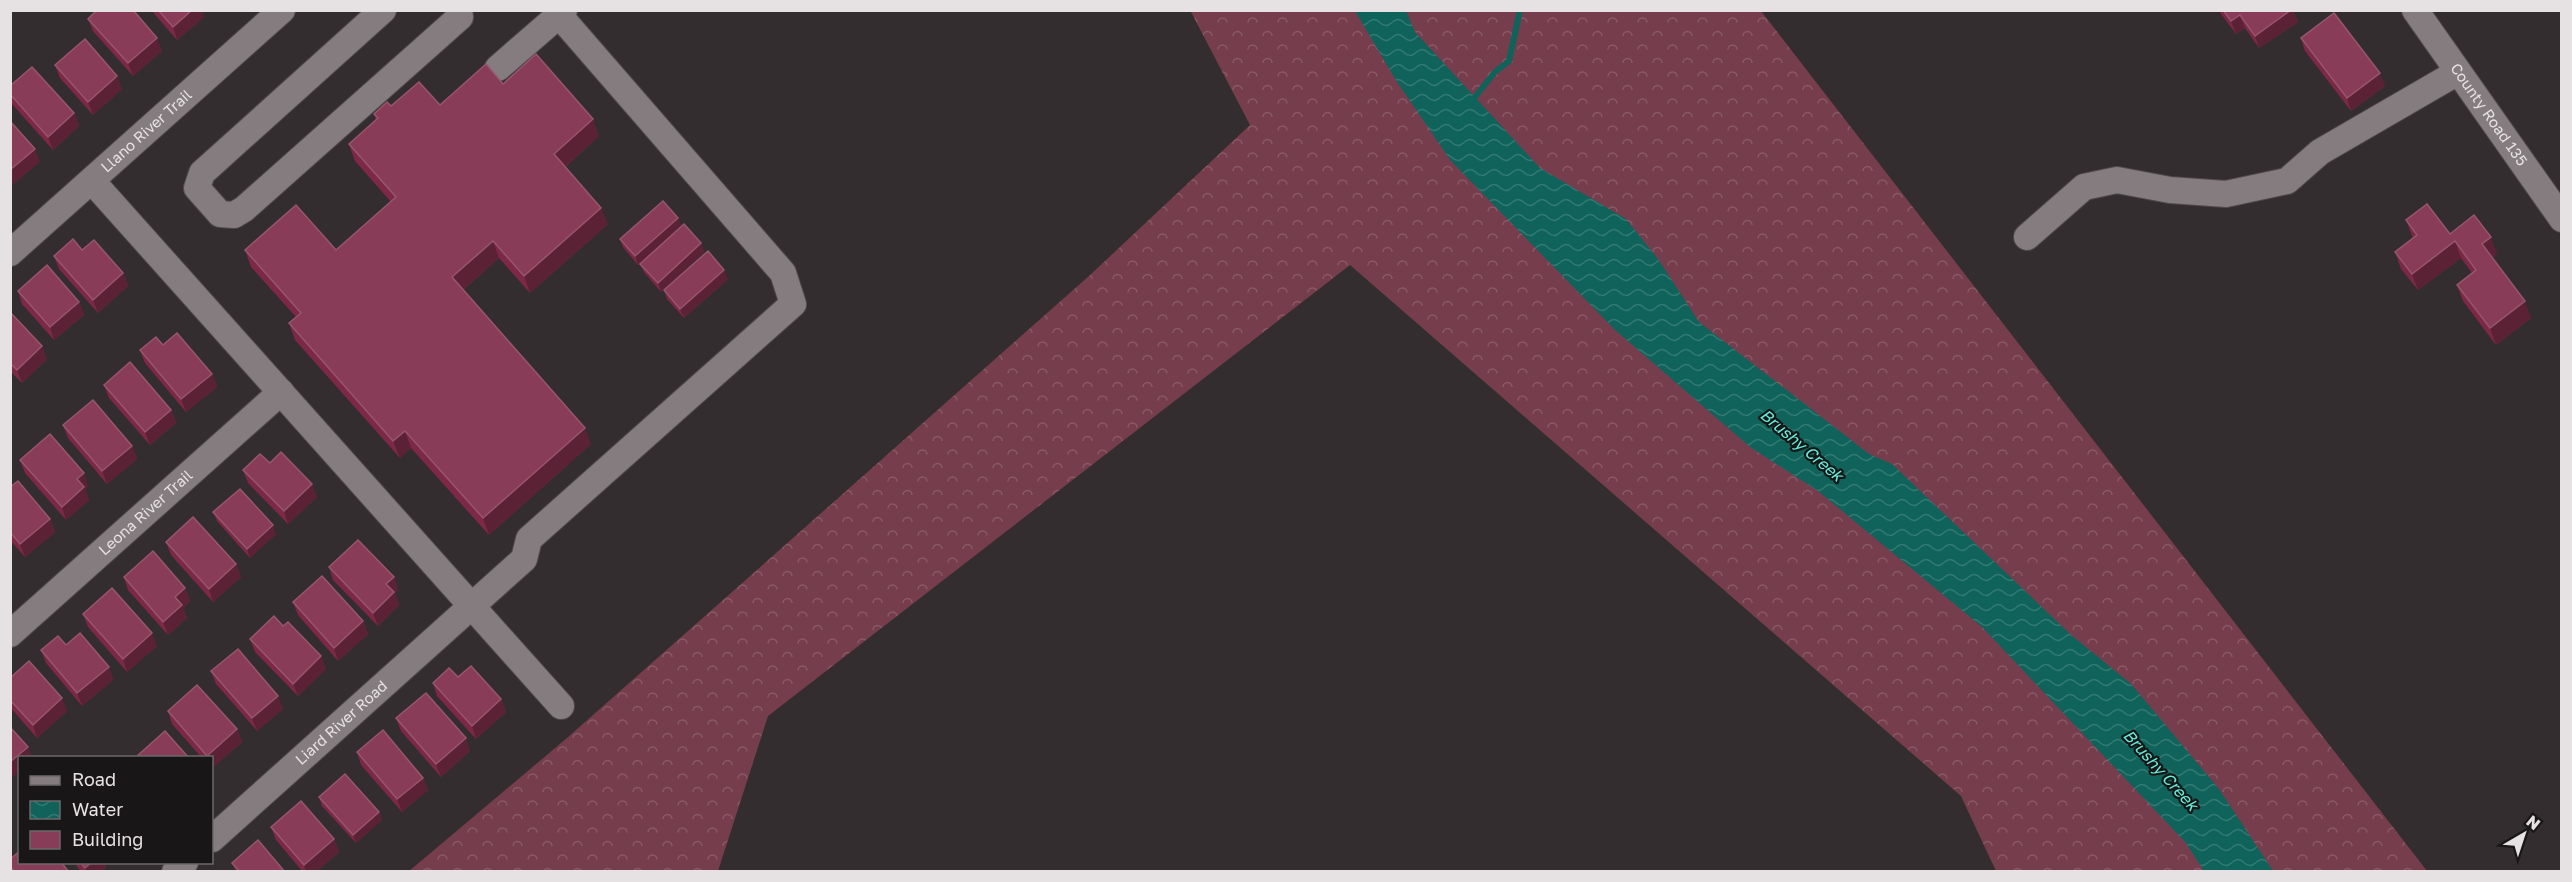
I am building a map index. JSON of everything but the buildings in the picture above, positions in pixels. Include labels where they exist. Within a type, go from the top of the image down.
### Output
[{"type":"street","name":"Llano River Trail","points":[[10,253],[282,10]]},
{"type":"street","points":[[383,10],[202,172],[197,188],[220,214],[234,215],[244,209],[460,17],[459,10]]},
{"type":"street","name":"County Road 135","points":[[2415,10],[2562,219]]},
{"type":"street","points":[[498,68],[561,13]]},
{"type":"street","name":"Liard River Road","points":[[213,838],[524,559],[529,539],[794,304],[783,273],[561,13]]},
{"type":"street","points":[[2027,237],[2084,187],[2117,180],[2170,190],[2226,194],[2288,181],[2320,153],[2458,72]]},
{"type":"street","points":[[92,181],[561,706]]},
{"type":"street","name":"Leona River Trail","points":[[10,634],[281,392]]},
{"type":"green space","points":[[1190,10],[1761,11],[2427,871],[1996,871],[1961,796],[1350,265],[768,716],[718,871],[408,872],[567,738],[1089,276],[1250,125]]},
{"type":"water","name":"Brushy Creek","points":[[1355,11],[1406,11],[1415,32],[1540,168],[1626,219],[1658,259],[1699,322],[1869,454],[1892,464],[2070,634],[2131,684],[2219,789],[2273,871],[2204,871],[2186,843],[1982,627],[1818,491],[1750,447],[1614,329],[1451,161],[1397,82]]},
{"type":"waterway","points":[[1471,102],[1495,72],[1509,61],[1520,10]]}]
